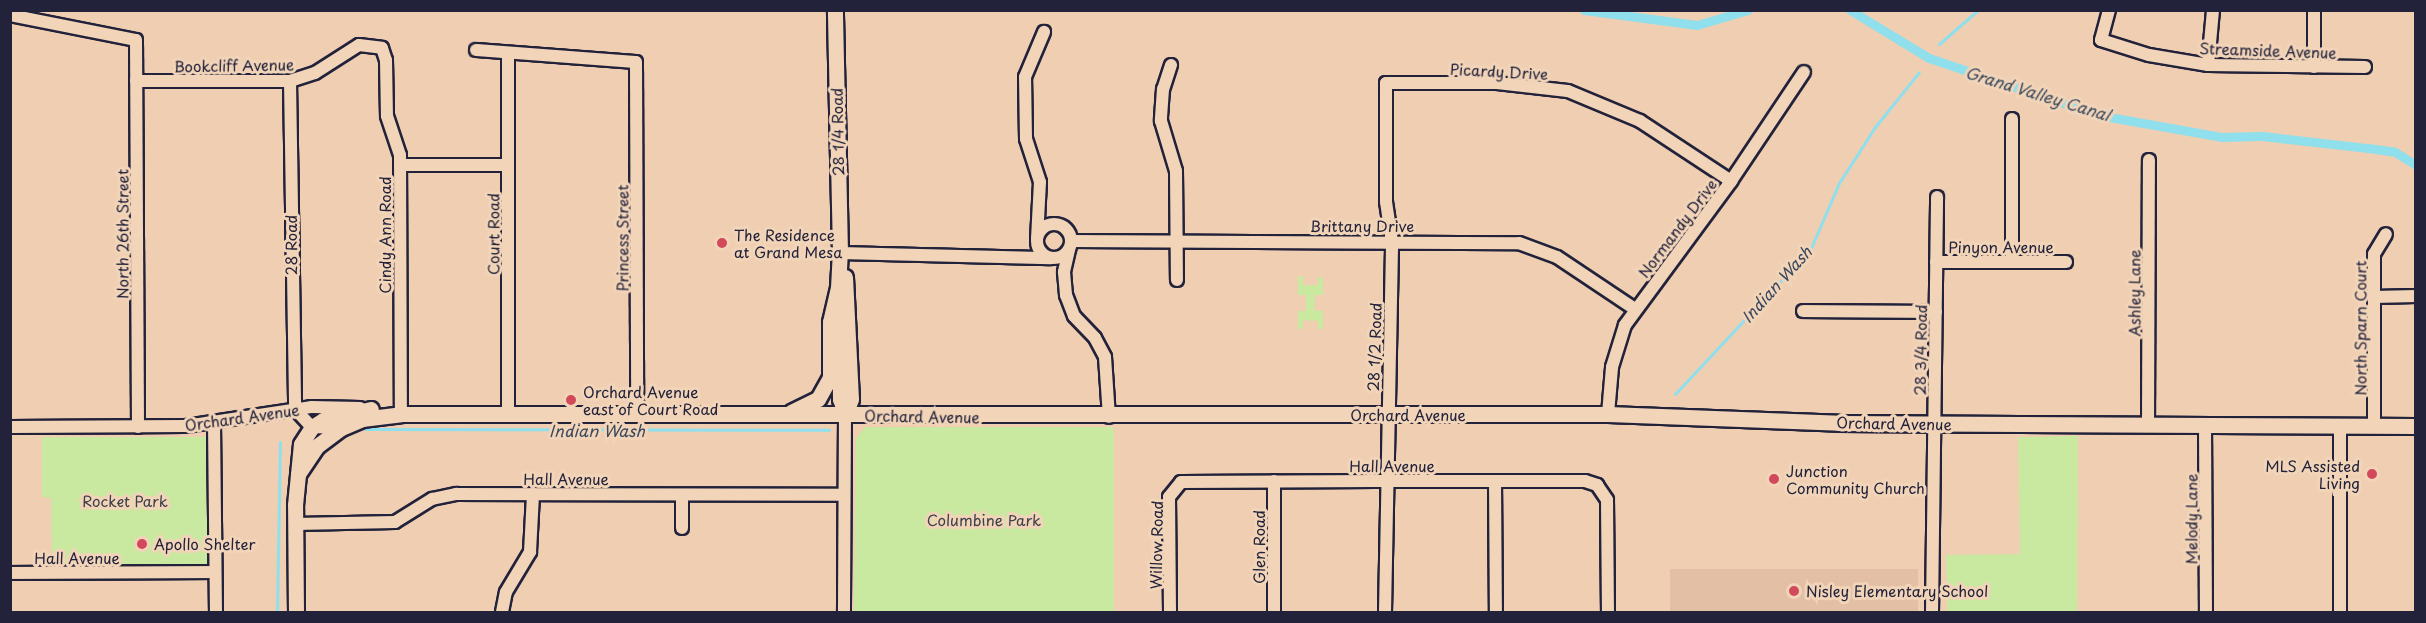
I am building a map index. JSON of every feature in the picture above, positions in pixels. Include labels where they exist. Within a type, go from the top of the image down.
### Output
[{"type":"main road","name":"28 1/4 Road","points":[[834,10],[840,253],[838,288]]},
{"type":"main road","name":"28 1/4 Road","points":[[840,253],[846,283],[851,388],[845,415]]},
{"type":"main road","points":[[774,415],[810,404],[826,387],[830,377],[830,322],[838,288]]},
{"type":"main road","name":"Orchard Avenue","points":[[373,409],[400,414]]},
{"type":"main road","points":[[296,612],[295,524],[301,444],[312,427],[335,416],[373,409]]},
{"type":"main road","name":"Orchard Avenue","points":[[341,428],[362,419],[400,414],[1109,417],[1608,414],[1932,424],[2415,426]]},
{"type":"main road","points":[[298,474],[317,446],[341,428]]},
{"type":"street","name":"Streamside Avenue","points":[[2109,10],[2100,40],[2149,55],[2208,65],[2365,67]]},
{"type":"street","points":[[2208,65],[2213,10]]},
{"type":"street","points":[[2314,10],[2314,67]]},
{"type":"street","name":"North 26th Street","points":[[10,15],[136,40],[138,427]]},
{"type":"street","points":[[1044,32],[1025,77],[1026,139],[1040,182],[1037,239],[1039,249],[1051,258]]},
{"type":"street","name":"Bookcliff Avenue","points":[[136,81],[290,81],[315,73],[359,45],[380,46],[386,60]]},
{"type":"street","points":[[476,50],[508,54]]},
{"type":"street","name":"Princess Street","points":[[508,54],[636,62],[637,414]]},
{"type":"street","name":"Court Road","points":[[508,54],[508,414]]},
{"type":"street","name":"Cindy Ann Road","points":[[386,60],[387,116],[399,147],[400,165],[400,414]]},
{"type":"street","points":[[1171,65],[1163,89],[1161,121],[1176,171],[1177,280]]},
{"type":"street","name":"Normandy Drive","points":[[1608,414],[1615,353],[1635,309],[1731,181],[1804,72]]},
{"type":"street","name":"28 Road","points":[[290,81],[295,409]]},
{"type":"street","name":"Picardy Drive","points":[[1386,83],[1497,83],[1568,91],[1640,121],[1731,181]]},
{"type":"street","name":"28 1/2 Road","points":[[1385,612],[1386,415],[1392,242],[1386,202],[1386,83]]},
{"type":"street","points":[[2012,119],[2012,262]]},
{"type":"street","name":"Ashley Lane","points":[[2148,425],[2149,160]]},
{"type":"street","points":[[400,165],[508,165]]},
{"type":"street","name":"28 3/4 Road","points":[[1932,612],[1932,424],[1937,197]]},
{"type":"street","points":[[1037,239],[1042,229],[1058,225],[1067,231],[1070,245],[1064,272],[1066,295],[1074,316],[1099,343],[1105,357],[1109,417]]},
{"type":"street","name":"North Sparn Court","points":[[2374,426],[2374,254],[2386,234]]},
{"type":"street","name":"Brittany Drive","points":[[1070,245],[1177,241],[1501,242],[1532,246],[1557,257],[1635,309]]},
{"type":"street","points":[[840,253],[1024,254],[1059,258],[1070,245]]},
{"type":"street","name":"Pinyon Avenue","points":[[1936,262],[2066,262]]},
{"type":"street","name":"28 1/4 Road","points":[[838,288],[839,400],[845,415],[844,612]]},
{"type":"street","points":[[2374,297],[2415,296]]},
{"type":"street","points":[[1803,311],[1936,312]]},
{"type":"street","points":[[295,409],[312,427]]},
{"type":"street","name":"Orchard Avenue","points":[[10,427],[138,427],[214,424],[295,409],[373,409]]},
{"type":"street","points":[[214,424],[216,612]]},
{"type":"street","name":"Melody Lane","points":[[2205,425],[2206,612]]},
{"type":"street","name":"Orchard Avenue","points":[[312,427],[341,428]]},
{"type":"street","points":[[2340,427],[2340,612]]},
{"type":"street","name":"Glen Road","points":[[1274,481],[1274,612]]},
{"type":"street","points":[[1495,481],[1496,612]]},
{"type":"street","name":"Hall Avenue","points":[[1181,482],[1585,481],[1602,488],[1608,507],[1608,612]]},
{"type":"street","name":"Willow Road","points":[[1170,612],[1169,497],[1181,482]]},
{"type":"street","points":[[502,612],[506,592],[530,552],[533,494]]},
{"type":"street","points":[[682,495],[682,528]]},
{"type":"street","name":"Hall Avenue","points":[[295,524],[395,522],[442,496],[844,495]]},
{"type":"street","name":"Hall Avenue","points":[[10,573],[215,572]]},
{"type":"shaded area","name":"Nisley Elementary School","points":[[1670,569],[1918,569],[1918,612],[1670,612]]},
{"type":"green space","points":[[1298,276],[1303,276],[1303,285],[1318,285],[1318,277],[1323,277],[1323,295],[1315,295],[1314,310],[1323,311],[1323,329],[1318,329],[1318,321],[1303,320],[1303,329],[1298,329],[1298,311],[1306,311],[1306,295],[1298,295]]},
{"type":"green space","name":"Columbine Park","points":[[865,427],[1114,427],[1114,612],[854,612],[856,438]]},
{"type":"green space","points":[[2078,436],[2077,612],[1947,612],[1946,555],[2020,554],[2018,437]]},
{"type":"green space","name":"Rocket Park","points":[[42,437],[208,437],[208,566],[52,566],[51,498],[42,497]]},
{"type":"waterway","name":"Grand Valley Canal","points":[[1584,10],[1697,25],[1748,10]]},
{"type":"waterway","name":"Grand Valley Canal","points":[[1850,10],[1929,58],[2098,115],[2221,137],[2262,136],[2395,152],[2416,165]]},
{"type":"waterway","name":"Indian Wash","points":[[1939,44],[1978,10]]},
{"type":"waterway","name":"Indian Wash","points":[[1675,394],[1811,248],[1839,183],[1875,127],[1919,72]]},
{"type":"waterway","name":"Indian Wash","points":[[365,429],[829,430]]},
{"type":"waterway","name":"Indian Wash","points":[[277,612],[280,442]]},
{"type":"place","name":"The Residence at Grand Mesa","points":[[722,243]]},
{"type":"place","name":"Orchard Avenue east of Court Road","points":[[571,400]]},
{"type":"place","name":"MLS Assisted Living","points":[[2372,474]]},
{"type":"place","name":"Junction Community Church","points":[[1774,479]]},
{"type":"place","name":"Apollo Shelter","points":[[142,544]]},
{"type":"place","name":"Nisley Elementary School","points":[[1794,591]]}]
